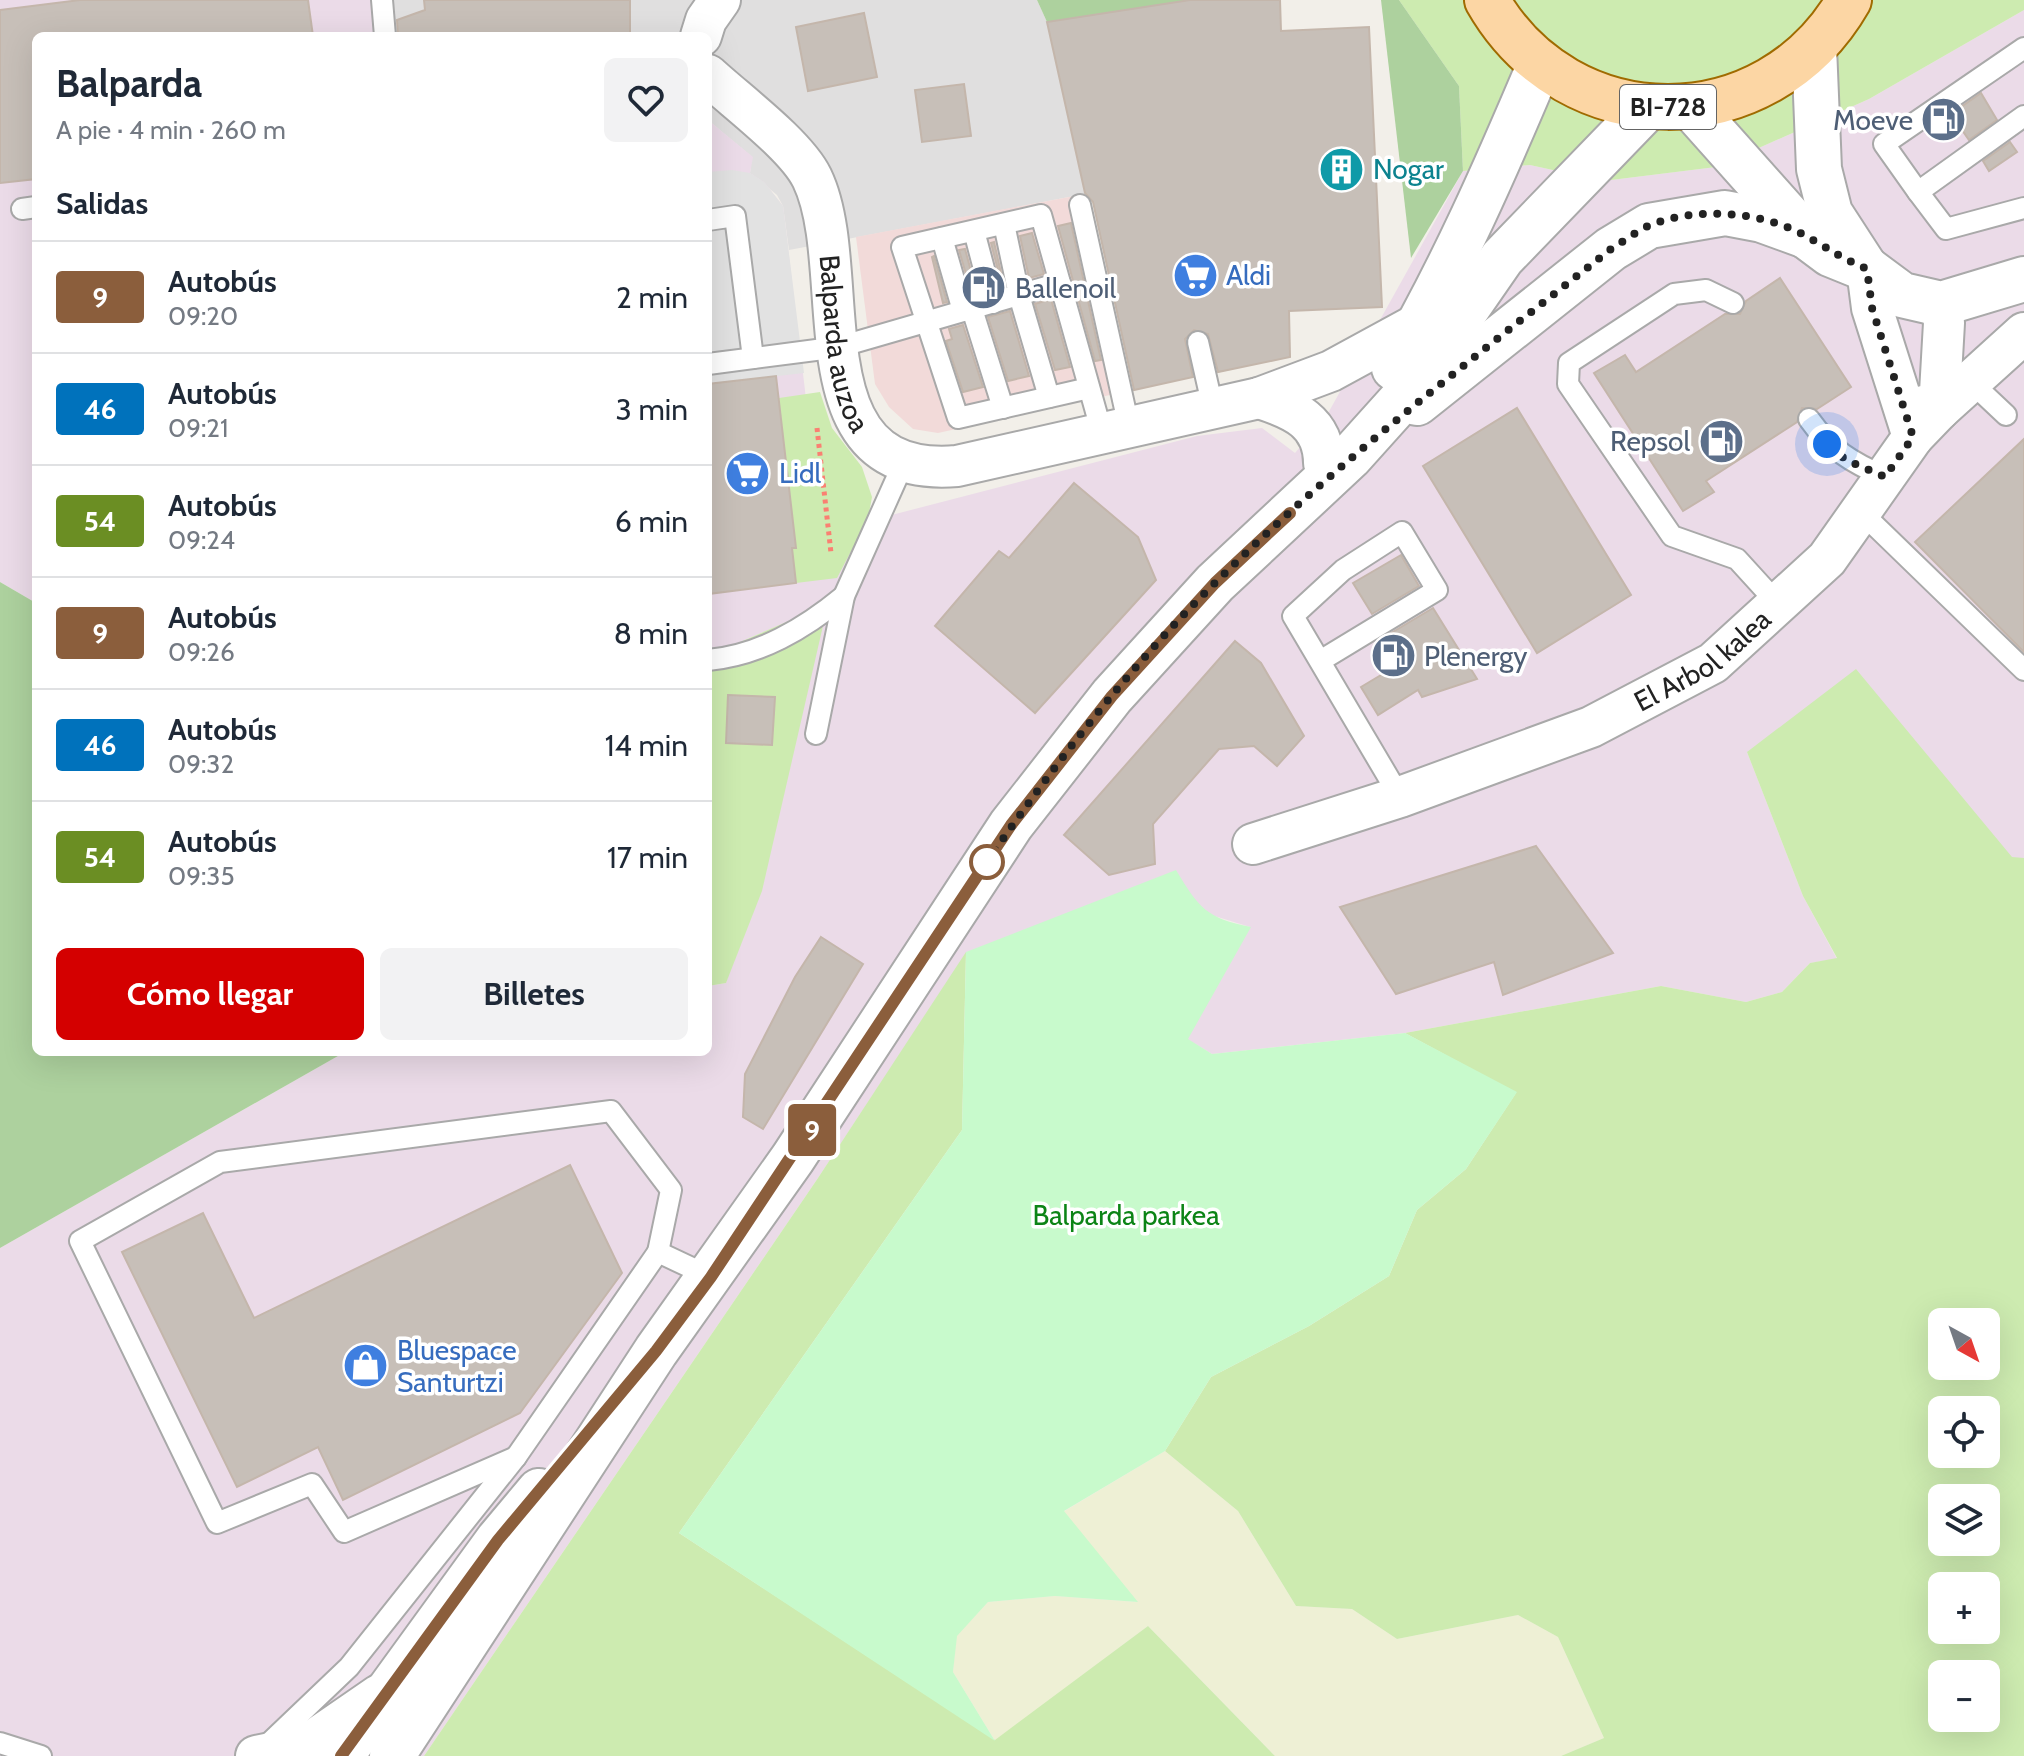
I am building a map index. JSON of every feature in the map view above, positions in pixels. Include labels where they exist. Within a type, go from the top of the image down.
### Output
[{"type":"main road","name":"BI-728","points":[[1487,0],[1502,26],[1540,64],[1572,85],[1609,99],[1648,107],[1691,107],[1757,87],[1787,70],[1814,47],[1849,0]]},
{"type":"street","points":[[702,32],[707,17],[720,0]]},
{"type":"street","points":[[1814,47],[1819,169],[1830,213],[1867,269],[1872,308],[1899,390],[1926,424]]},
{"type":"street","points":[[1337,460],[1421,322],[1489,185],[1540,64]]},
{"type":"street","name":"Balparda auzoa","points":[[712,79],[784,145],[811,176],[824,217],[845,395],[855,421],[879,448],[904,462],[937,468],[957,466],[1259,398],[1331,371],[1421,322]]},
{"type":"street","points":[[341,1756],[498,1540],[656,1351],[711,1277],[1011,825],[1112,696],[1215,583],[1290,513],[1337,460],[1412,388],[1502,258],[1648,107]]},
{"type":"street","points":[[1691,107],[1806,236],[1830,254],[1867,269],[1902,295],[1941,304],[2024,279]]},
{"type":"street","points":[[1337,460],[1611,249],[1649,226],[1725,213],[1762,220],[1806,236]]},
{"type":"street","points":[[1926,424],[1944,323],[1941,304]]},
{"type":"street","name":"El Arbol kalea","points":[[1253,844],[1400,797],[1591,727],[1713,663],[1827,559],[1926,424],[2024,333]]},
{"type":"street","points":[[1305,420],[1331,371]]},
{"type":"street","points":[[1259,398],[1289,407],[1305,420],[1337,460]]},
{"type":"street","points":[[392,1756],[459,1658],[656,1351]]},
{"type":"street","points":[[370,1756],[422,1681],[459,1658]]},
{"type":"street","points":[[256,1756],[305,1746],[392,1686]]},
{"type":"lane","points":[[382,0],[385,32]]},
{"type":"lane","points":[[2024,48],[1884,144],[1946,229],[2024,208]]},
{"type":"lane","points":[[1918,192],[2024,116]]},
{"type":"lane","points":[[1080,205],[1116,430]]},
{"type":"lane","points":[[1089,388],[958,418],[902,247],[1041,215],[1089,388],[1116,430]]},
{"type":"lane","points":[[712,219],[735,216],[753,358]]},
{"type":"lane","points":[[1004,224],[1019,295],[1049,397]]},
{"type":"lane","points":[[974,231],[993,303]]},
{"type":"lane","points":[[942,238],[1003,408]]},
{"type":"lane","points":[[1941,304],[2024,269]]},
{"type":"lane","points":[[712,363],[839,347],[1060,283]]},
{"type":"lane","points":[[1733,303],[1706,290],[1674,294],[1569,363],[1568,384],[1672,536],[1737,559],[1778,604]]},
{"type":"lane","points":[[1198,342],[1213,408]]},
{"type":"lane","points":[[1972,383],[2006,415]]},
{"type":"lane","points":[[1809,419],[1827,444],[1846,460],[1885,477]]},
{"type":"lane","points":[[816,734],[840,599],[904,462]]},
{"type":"lane","points":[[1861,512],[2024,670]]},
{"type":"lane","points":[[1320,661],[1437,590],[1402,532],[1343,570],[1293,616],[1400,797]]},
{"type":"lane","points":[[712,659],[763,648],[803,628],[840,599]]},
{"type":"lane","points":[[256,1756],[349,1667],[516,1457],[658,1252],[671,1190],[611,1111],[220,1162],[80,1241],[217,1523],[312,1484],[344,1532],[516,1457]]},
{"type":"lane","points":[[658,1252],[711,1277]]},
{"type":"lane","points":[[0,1743],[41,1756]]},
{"type":"path","points":[[816,415],[840,599]]},
{"type":"shaded area","points":[[0,0],[386,0],[384,6],[396,32],[32,32],[32,601],[0,582]]},
{"type":"shaded area","points":[[386,0],[1037,0],[1047,22],[1085,194],[789,250],[783,206],[777,195],[750,173],[752,157],[712,123],[712,32],[396,32],[384,6]]},
{"type":"shaded area","points":[[2024,10],[2024,858],[2012,858],[1747,752],[1803,896],[1837,959],[1810,963],[1782,992],[1746,1002],[1661,986],[1405,1033],[1212,1054],[1187,1039],[1250,927],[1208,914],[1195,902],[967,952],[818,1178],[424,1756],[0,1756],[0,1248],[338,1056],[712,1056],[712,985],[726,983],[826,605],[712,654],[712,123],[753,157],[750,173],[764,182],[783,206],[822,533],[1197,436],[1262,428],[1295,453],[1327,415],[1463,171],[1530,165],[1603,181],[1716,167],[1869,99]]},
{"type":"shaded area","points":[[712,172],[750,173],[764,182],[783,206],[804,373],[712,384]]},
{"type":"shaded area","name":"Ballenoil","points":[[1085,194],[1128,391],[938,433],[913,429],[889,407],[875,384],[856,237]]},
{"type":"green space","points":[[1037,0],[1190,0],[1047,22]]},
{"type":"green space","points":[[1381,0],[1399,0],[1459,86],[1463,171],[1411,258]]},
{"type":"green space","points":[[1399,0],[2024,0],[2024,10],[1869,99],[1716,167],[1603,181],[1530,165],[1463,171],[1459,86]]},
{"type":"green space","points":[[820,392],[832,428],[862,467],[872,497],[868,519],[837,578],[796,583],[792,548],[796,547],[779,398]]},
{"type":"green space","points":[[0,582],[32,601],[32,1056],[338,1056],[0,1248]]},
{"type":"green space","points":[[828,604],[762,891],[726,983],[712,985],[712,654]]},
{"type":"green space","points":[[1856,669],[2012,857],[2024,858],[2024,1756],[1561,1756],[1604,1738],[1558,1637],[1518,1615],[1397,1639],[1352,1609],[1296,1606],[1238,1511],[1165,1451],[1211,1377],[1309,1326],[1389,1276],[1417,1210],[1466,1169],[1516,1093],[1405,1033],[1661,986],[1746,1002],[1782,992],[1810,963],[1837,958],[1803,896],[1747,752]]},
{"type":"green space","name":"Balparda parkea","points":[[1176,870],[1205,909],[1224,920],[1251,927],[1188,1039],[1212,1054],[1405,1033],[1517,1092],[1466,1169],[1417,1210],[1389,1276],[1309,1326],[1211,1377],[1165,1451],[1064,1511],[1138,1602],[1055,1596],[988,1602],[957,1636],[953,1672],[995,1741],[679,1533],[962,1130],[966,952]]},
{"type":"green space","points":[[966,952],[962,1130],[679,1533],[995,1740],[1148,1626],[1275,1756],[424,1756],[818,1178]]},
{"type":"green space","points":[[1165,1451],[1238,1511],[1296,1606],[1352,1609],[1397,1639],[1518,1615],[1558,1637],[1604,1738],[1561,1756],[1275,1756],[1148,1626],[995,1741],[953,1672],[956,1636],[988,1602],[1055,1596],[1137,1602],[1063,1512]]},
{"type":"building","points":[[80,0],[308,0],[312,32],[32,32],[32,179],[0,183],[0,10]]},
{"type":"building","points":[[424,0],[630,0],[630,32],[398,32],[397,20],[425,10]]},
{"type":"building","name":"Aldi","points":[[1190,0],[1280,0],[1281,31],[1369,27],[1382,307],[1289,311],[1290,357],[1218,372],[1208,334],[1194,330],[1185,339],[1193,377],[1134,390],[1093,202],[1085,193],[1047,22]]},
{"type":"building","points":[[864,13],[877,77],[808,91],[796,27]]},
{"type":"building","points":[[964,84],[971,136],[922,142],[915,90]]},
{"type":"building","points":[[1981,93],[1997,120],[1969,140],[1951,114]]},
{"type":"building","points":[[2010,142],[2017,152],[1989,171],[1983,161]]},
{"type":"building","points":[[1071,223],[1101,360],[1095,361],[1058,226]]},
{"type":"building","points":[[1032,233],[1044,274],[1029,278],[1020,236]]},
{"type":"building","points":[[994,242],[1004,286],[991,243]]},
{"type":"building","points":[[965,249],[977,293],[972,295],[959,250]]},
{"type":"building","points":[[932,257],[947,302],[943,303]]},
{"type":"building","points":[[1780,278],[1851,387],[1817,409],[1802,408],[1797,422],[1706,481],[1714,492],[1683,511],[1594,373],[1625,355],[1636,372],[1725,314],[1740,314],[1746,301]]},
{"type":"building","points":[[1051,299],[1070,367],[1055,370],[1035,304]]},
{"type":"building","points":[[1010,311],[1029,376],[1008,381],[988,317]]},
{"type":"building","points":[[963,325],[983,387],[963,392],[946,341],[952,339],[949,329]]},
{"type":"building","name":"Lidl","points":[[776,376],[796,548],[792,548],[796,583],[712,594],[712,384]]},
{"type":"building","points":[[1517,408],[1631,595],[1537,653],[1423,466]]},
{"type":"building","points":[[2024,439],[2024,652],[1915,542]]},
{"type":"building","points":[[1074,483],[1138,537],[1156,580],[1035,713],[935,626],[999,551],[1009,558]]},
{"type":"building","points":[[1401,555],[1419,586],[1372,614],[1353,583]]},
{"type":"building","points":[[1433,608],[1477,679],[1422,697],[1418,690],[1378,715],[1361,687],[1401,663],[1386,636]]},
{"type":"building","points":[[1235,641],[1261,663],[1304,736],[1277,766],[1254,746],[1219,749],[1153,824],[1155,864],[1109,875],[1064,835]]},
{"type":"building","points":[[728,695],[775,697],[772,745],[726,743]]},
{"type":"building","points":[[1536,846],[1613,953],[1503,995],[1494,962],[1396,994],[1340,907]]},
{"type":"building","points":[[821,937],[863,964],[763,1129],[743,1117],[745,1074],[795,977]]},
{"type":"building","name":"Bluespace Santurtzi","points":[[570,1165],[622,1273],[520,1413],[343,1500],[318,1447],[237,1487],[122,1252],[203,1213],[254,1318]]},
{"type":"bus line","name":"9","points":[[341,1756],[498,1540],[656,1351],[711,1277],[946,928],[1011,825],[1112,696],[1215,583],[1290,513]]},
{"type":"place","name":"Moeve","points":[[1944,120]]},
{"type":"place","name":"Nogar","points":[[1342,169]]},
{"type":"place","name":"Aldi","points":[[1195,275]]},
{"type":"place","name":"Ballenoil","points":[[984,288]]},
{"type":"place","name":"Repsol","points":[[1721,441]]},
{"type":"place","name":"Lidl","points":[[748,473]]},
{"type":"place","name":"Plenergy","points":[[1393,656]]},
{"type":"place","name":"Bluespace Santurtzi","points":[[366,1366]]},
{"type":"route","points":[[987,862],[1011,825],[1112,696],[1215,583],[1350,457],[1611,249],[1649,226],[1725,213],[1762,220],[1806,236],[1830,254],[1867,269],[1872,308],[1913,437],[1885,477],[1846,460],[1827,444]]}]
